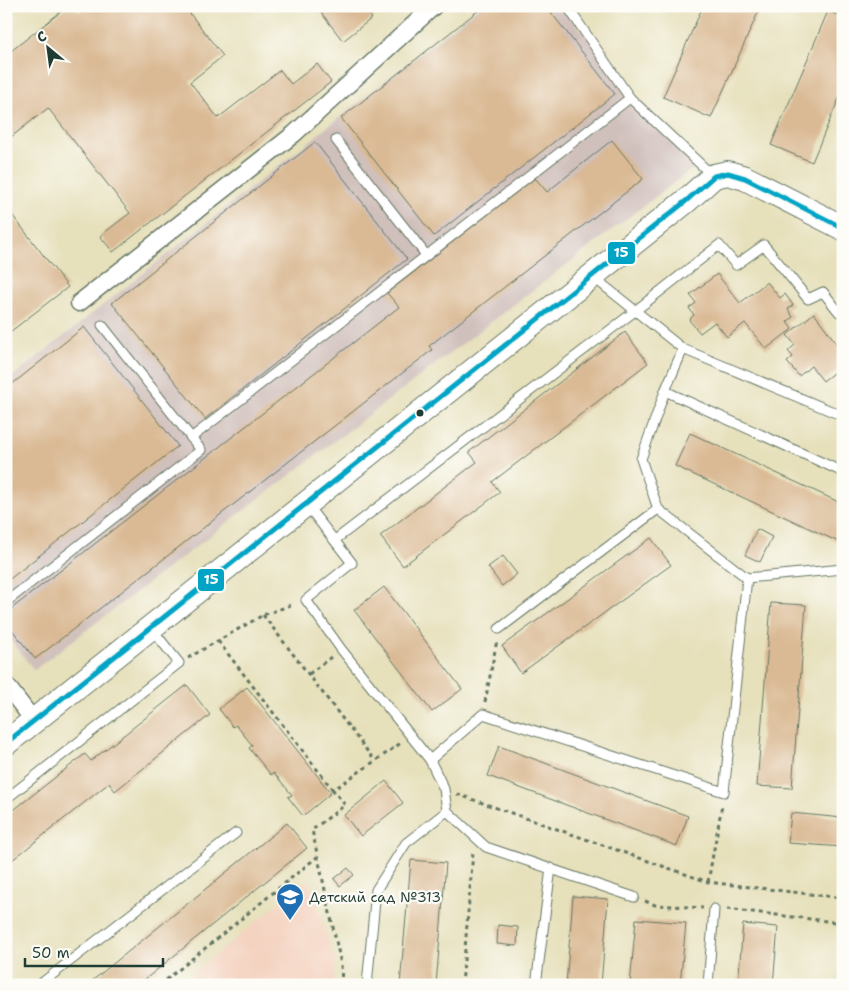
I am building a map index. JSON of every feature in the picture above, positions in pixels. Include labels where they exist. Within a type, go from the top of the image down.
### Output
[{"type":"street","points":[[79,303],[294,134],[434,6]]},
{"type":"street","points":[[6,743],[592,276],[714,176],[728,173],[745,178],[843,228]]},
{"type":"street","points":[[6,685],[34,721]]},
{"type":"lane","points":[[567,6],[630,98],[714,176]]},
{"type":"lane","points":[[191,438],[630,98]]},
{"type":"lane","points":[[336,140],[426,255]]},
{"type":"lane","points":[[334,540],[720,245],[736,265],[764,245],[808,299],[823,292],[839,312],[843,309]]},
{"type":"lane","points":[[592,276],[683,349],[843,416]]},
{"type":"lane","points":[[6,602],[201,450],[102,325]]},
{"type":"lane","points":[[683,349],[665,391],[641,459],[658,509],[747,578],[843,569]]},
{"type":"lane","points":[[665,391],[843,472]]},
{"type":"lane","points":[[306,504],[352,563],[306,600],[341,649],[430,760],[444,789],[447,811],[486,847],[634,897]]},
{"type":"lane","points":[[498,629],[658,509]]},
{"type":"lane","points":[[430,760],[483,714],[724,792],[747,578]]},
{"type":"lane","points":[[6,799],[179,663],[151,628]]},
{"type":"lane","points":[[367,985],[376,890],[406,843],[447,811]]},
{"type":"lane","points":[[39,985],[236,832]]},
{"type":"lane","points":[[536,985],[550,868]]},
{"type":"lane","points":[[708,985],[714,909]]},
{"type":"path","points":[[179,663],[263,615],[306,600]]},
{"type":"path","points":[[263,615],[375,761]]},
{"type":"path","points":[[483,714],[498,629]]},
{"type":"path","points":[[218,641],[345,805],[312,830],[341,964],[342,985]]},
{"type":"path","points":[[309,674],[341,649]]},
{"type":"path","points":[[333,790],[412,736]]},
{"type":"path","points":[[444,789],[708,882],[843,898]]},
{"type":"path","points":[[708,882],[724,792]]},
{"type":"path","points":[[462,985],[475,836]]},
{"type":"path","points":[[160,985],[318,857]]},
{"type":"path","points":[[634,897],[655,905],[714,909],[843,923]]},
{"type":"shaded area","points":[[480,6],[561,6],[696,166],[34,670],[6,634],[6,382]]},
{"type":"shaded area","name":"Детский сад №313","points":[[308,879],[336,963],[333,985],[179,985]]},
{"type":"building","points":[[68,6],[74,6],[79,12],[86,6],[184,6],[223,56],[190,82],[218,118],[280,70],[291,84],[317,64],[331,82],[113,252],[100,236],[130,213],[48,108],[6,141],[6,55]]},
{"type":"building","points":[[316,6],[363,6],[372,18],[343,41]]},
{"type":"building","points":[[484,6],[546,6],[615,94],[434,236],[341,118]]},
{"type":"building","points":[[703,6],[761,6],[711,118],[663,97]]},
{"type":"building","points":[[828,11],[843,17],[843,89],[812,162],[771,145]]},
{"type":"building","points":[[612,140],[643,179],[429,346],[432,350],[35,659],[6,622],[6,613],[399,307],[387,293],[535,178],[547,192]]},
{"type":"building","points":[[315,142],[407,259],[205,419],[112,303]]},
{"type":"building","points":[[6,207],[68,287],[6,335]]},
{"type":"building","points":[[717,274],[740,303],[767,282],[780,298],[785,294],[793,305],[788,309],[793,317],[787,322],[792,329],[766,349],[745,323],[727,337],[715,322],[700,333],[689,320],[694,315],[689,308],[696,303],[690,295]]},
{"type":"building","points":[[814,313],[837,344],[843,339],[843,368],[842,366],[823,381],[811,366],[799,376],[787,362],[793,357],[788,351],[795,345],[787,335]]},
{"type":"building","points":[[84,327],[178,446],[6,582],[6,389]]},
{"type":"building","points":[[625,332],[648,363],[492,482],[500,492],[403,566],[380,536],[477,462],[469,452]]},
{"type":"building","points":[[690,433],[843,504],[843,544],[675,466]]},
{"type":"building","points":[[757,529],[772,537],[760,562],[745,555]]},
{"type":"building","points":[[651,538],[671,565],[521,673],[502,646]]},
{"type":"building","points":[[503,556],[517,574],[502,586],[488,567]]},
{"type":"building","points":[[384,587],[462,689],[432,712],[354,610]]},
{"type":"building","points":[[771,603],[806,605],[792,788],[757,786]]},
{"type":"building","points":[[187,685],[210,715],[115,791],[109,783],[6,865],[6,816],[85,754],[91,761]]},
{"type":"building","points":[[247,687],[331,793],[303,816],[288,797],[292,795],[274,773],[271,775],[249,748],[252,745],[236,725],[233,727],[219,709]]},
{"type":"building","points":[[499,746],[688,816],[677,846],[488,776]]},
{"type":"building","points":[[386,781],[403,803],[361,836],[344,815]]},
{"type":"building","points":[[791,813],[843,818],[843,847],[788,843]]},
{"type":"building","points":[[287,823],[307,848],[138,985],[87,985]]},
{"type":"building","points":[[411,860],[446,863],[436,985],[400,985]]},
{"type":"building","points":[[348,868],[354,875],[340,886],[334,879]]},
{"type":"building","points":[[573,896],[608,899],[601,985],[566,985]]},
{"type":"building","points":[[636,919],[686,923],[680,985],[630,985]]},
{"type":"building","points":[[743,924],[778,927],[773,985],[738,985]]},
{"type":"building","points":[[498,925],[518,927],[517,946],[497,944]]},
{"type":"transit line","name":"15","points":[[6,743],[686,201],[714,176],[728,173],[745,178],[843,228]]},
{"type":"place","name":"Детский сад №313","points":[[290,921]]}]
